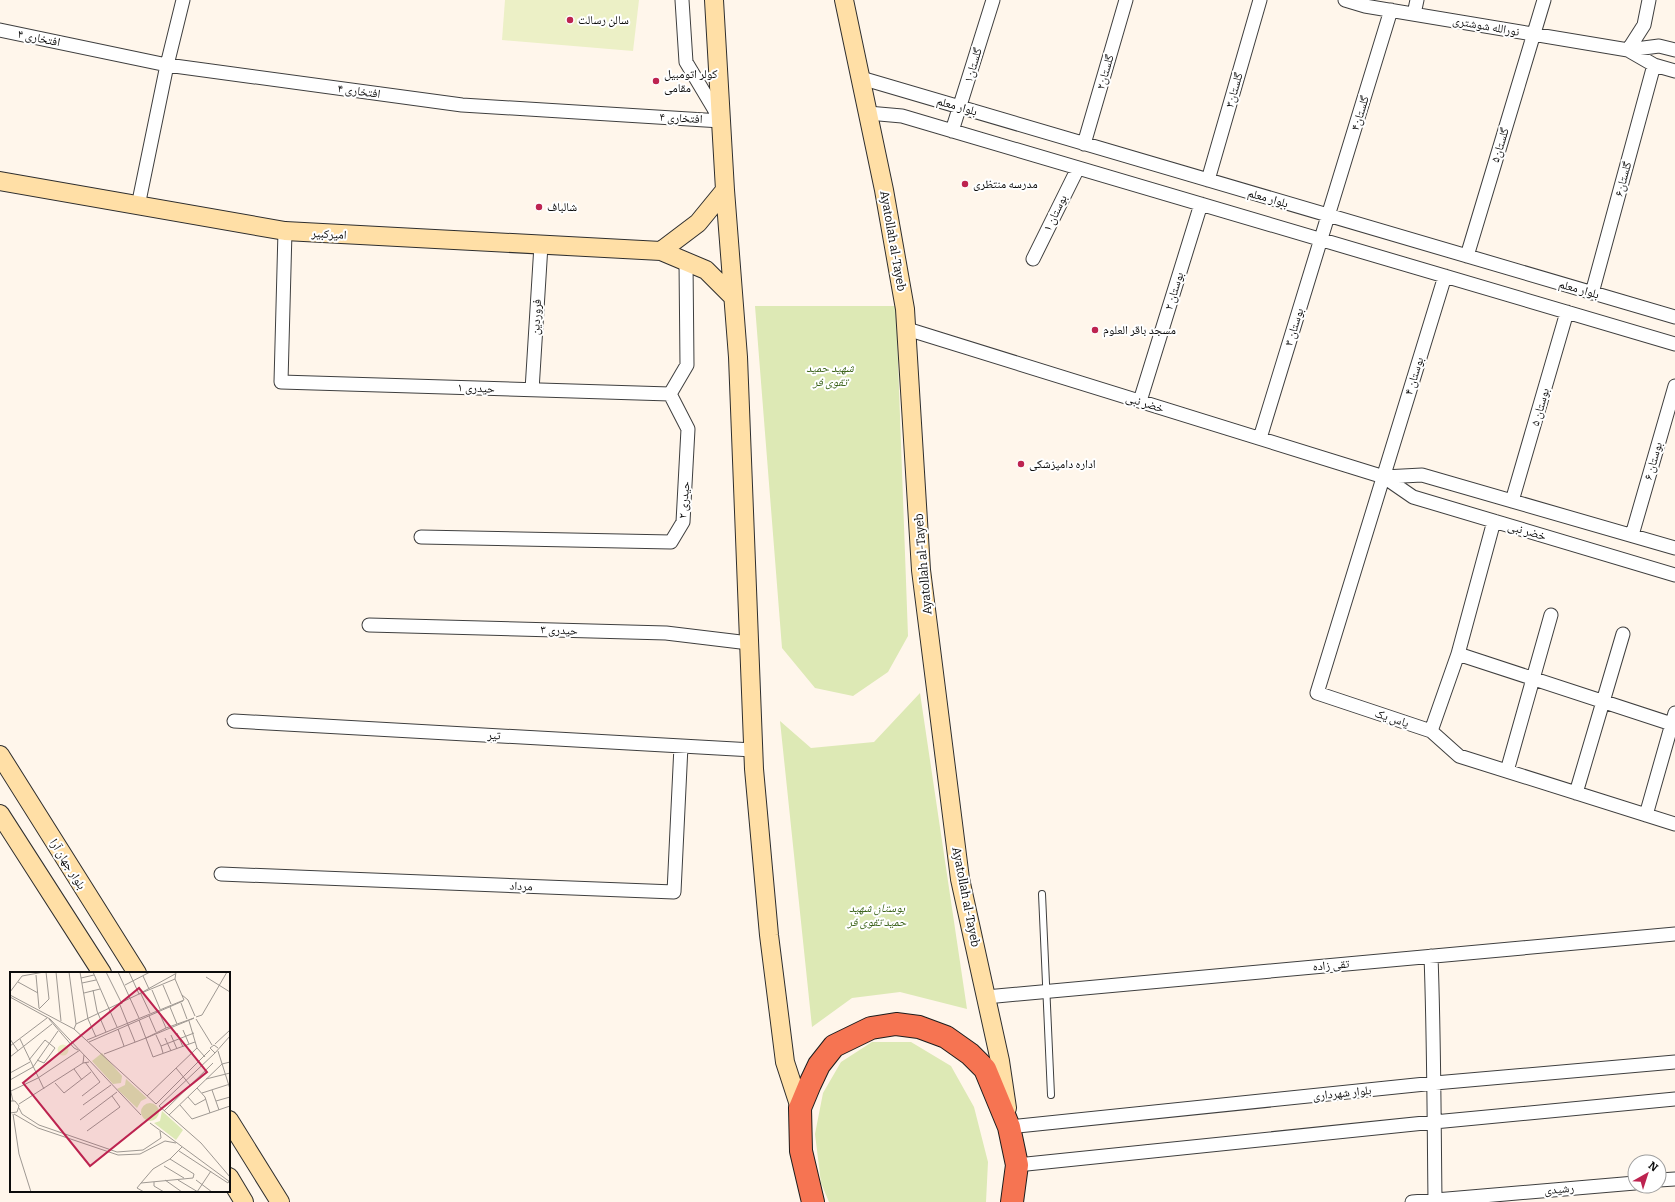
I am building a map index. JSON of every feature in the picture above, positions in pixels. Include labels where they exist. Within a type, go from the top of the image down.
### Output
[{"type":"highway","points":[[814,1202],[801,1151],[800,1108],[819,1064],[834,1046],[871,1028],[896,1024],[919,1027],[946,1037],[970,1054],[985,1069],[1009,1127],[1023,1202]]},
{"type":"highway","points":[[1012,1202],[1017,1165]]},
{"type":"main road","points":[[714,0],[738,357],[753,750],[769,935],[784,1055],[800,1108]]},
{"type":"main road","name":"Ayatollah al-Tayeb","points":[[844,0],[892,233],[905,308],[922,570],[960,879],[1000,1061],[1009,1127]]},
{"type":"main road","name":"امیرکبیر","points":[[0,181],[285,231],[661,251]]},
{"type":"main road","points":[[661,251],[698,224],[726,190]]},
{"type":"main road","points":[[661,251],[706,270],[733,297]]},
{"type":"main road","name":"بلوار جهان آرا","points":[[0,756],[136,972]]},
{"type":"main road","points":[[0,814],[101,972]]},
{"type":"main road","points":[[230,1122],[280,1202]]},
{"type":"main road","points":[[230,1179],[244,1202]]},
{"type":"street","points":[[138,206],[167,65],[183,0]]},
{"type":"street","points":[[682,0],[686,62],[721,121]]},
{"type":"street","name":"گلستان۱","points":[[952,130],[993,0]]},
{"type":"street","name":"گلستان۲","points":[[1084,144],[1126,0]]},
{"type":"street","name":"گلستان۳","points":[[1208,180],[1260,0]]},
{"type":"street","name":"نورالله شوشتری","points":[[1345,0],[1365,6],[1628,50],[1659,46],[1675,50]]},
{"type":"street","points":[[1414,14],[1417,0]]},
{"type":"street","name":"گلستان۵","points":[[1467,256],[1534,34],[1542,13],[1544,0]]},
{"type":"street","points":[[1628,50],[1644,25],[1649,0]]},
{"type":"street","name":"گلستان۴","points":[[1328,215],[1391,10]]},
{"type":"street","name":"افتخاری ۴","points":[[0,30],[167,65],[462,105],[721,121]]},
{"type":"street","name":"نورالله شوشتری","points":[[1628,50],[1654,65],[1675,71]]},
{"type":"street","name":"گلستان۶","points":[[1592,293],[1654,65]]},
{"type":"street","name":"بلوار معلم","points":[[861,78],[1675,317]]},
{"type":"street","name":"بلوار معلم","points":[[868,113],[902,116],[952,130],[1675,344]]},
{"type":"street","name":"بوستان ۱","points":[[1033,259],[1078,168]]},
{"type":"street","name":"بوستان ۲","points":[[1140,401],[1201,204]]},
{"type":"street","name":"بوستان ۳","points":[[1260,438],[1328,215]]},
{"type":"street","name":"حیدری ۱","points":[[285,231],[281,382],[670,394]]},
{"type":"street","name":"فروردین","points":[[532,390],[541,245]]},
{"type":"street","points":[[670,394],[686,365],[686,262]]},
{"type":"street","name":"بوستان ۴","points":[[1384,477],[1445,276]]},
{"type":"street","name":"بوستان ۵","points":[[1512,501],[1567,312]]},
{"type":"street","name":"خضر نبی","points":[[907,329],[1384,477],[1413,497],[1675,574]]},
{"type":"street","name":"بوستان ۶","points":[[1632,535],[1675,386]]},
{"type":"street","name":"حیدری ۲","points":[[421,537],[671,542],[683,522],[688,429],[670,394]]},
{"type":"street","name":"خضر نبی","points":[[1384,477],[1422,475],[1675,548]]},
{"type":"street","name":"یاس یک","points":[[1384,477],[1317,693],[1431,731],[1459,756],[1675,824]]},
{"type":"street","points":[[1431,731],[1458,654],[1494,521]]},
{"type":"street","points":[[1508,771],[1552,615]]},
{"type":"street","name":"حیدری ۳","points":[[369,625],[666,633],[749,643]]},
{"type":"street","points":[[1576,793],[1623,634]]},
{"type":"street","points":[[1458,654],[1603,702],[1674,720],[1646,815]]},
{"type":"street","name":"تیر","points":[[234,721],[753,750]]},
{"type":"street","name":"مرداد","points":[[221,874],[674,892],[681,746]]},
{"type":"street","name":"تقی زاده","points":[[986,997],[1675,934]]},
{"type":"street","points":[[1431,956],[1435,1083],[1435,1200]]},
{"type":"street","name":"بلوار شهرداری","points":[[1009,1127],[1435,1083],[1675,1062]]},
{"type":"street","points":[[1017,1165],[1675,1099]]},
{"type":"street","name":"رشیدی","points":[[1412,1202],[1627,1183]]},
{"type":"lane","points":[[1042,894],[1051,1095]]},
{"type":"green space","name":"سالن رسالت","points":[[505,0],[639,0],[633,51],[502,40]]},
{"type":"green space","name":"شهید حمید تقوی فر","points":[[755,306],[896,306],[908,636],[888,672],[853,696],[815,688],[782,648]]},
{"type":"green space","name":"بوستان شهید حمید تقوی فر","points":[[920,693],[967,1009],[900,992],[852,998],[812,1027],[780,721],[811,748],[874,742]]},
{"type":"green space","points":[[872,1042],[911,1042],[951,1066],[974,1107],[988,1162],[986,1202],[829,1202],[821,1183],[815,1134],[823,1093],[841,1062]]},
{"type":"place","name":"سالن رسالت","points":[[570,20]]},
{"type":"place","name":"کولر اتومبیل مقامی","points":[[656,81]]},
{"type":"place","name":"مدرسه منتظری","points":[[965,184]]},
{"type":"place","name":"شالباف","points":[[539,207]]},
{"type":"place","name":"مسجد باقر العلوم","points":[[1095,330]]},
{"type":"place","name":"اداره دامپزشکی","points":[[1021,464]]}]
